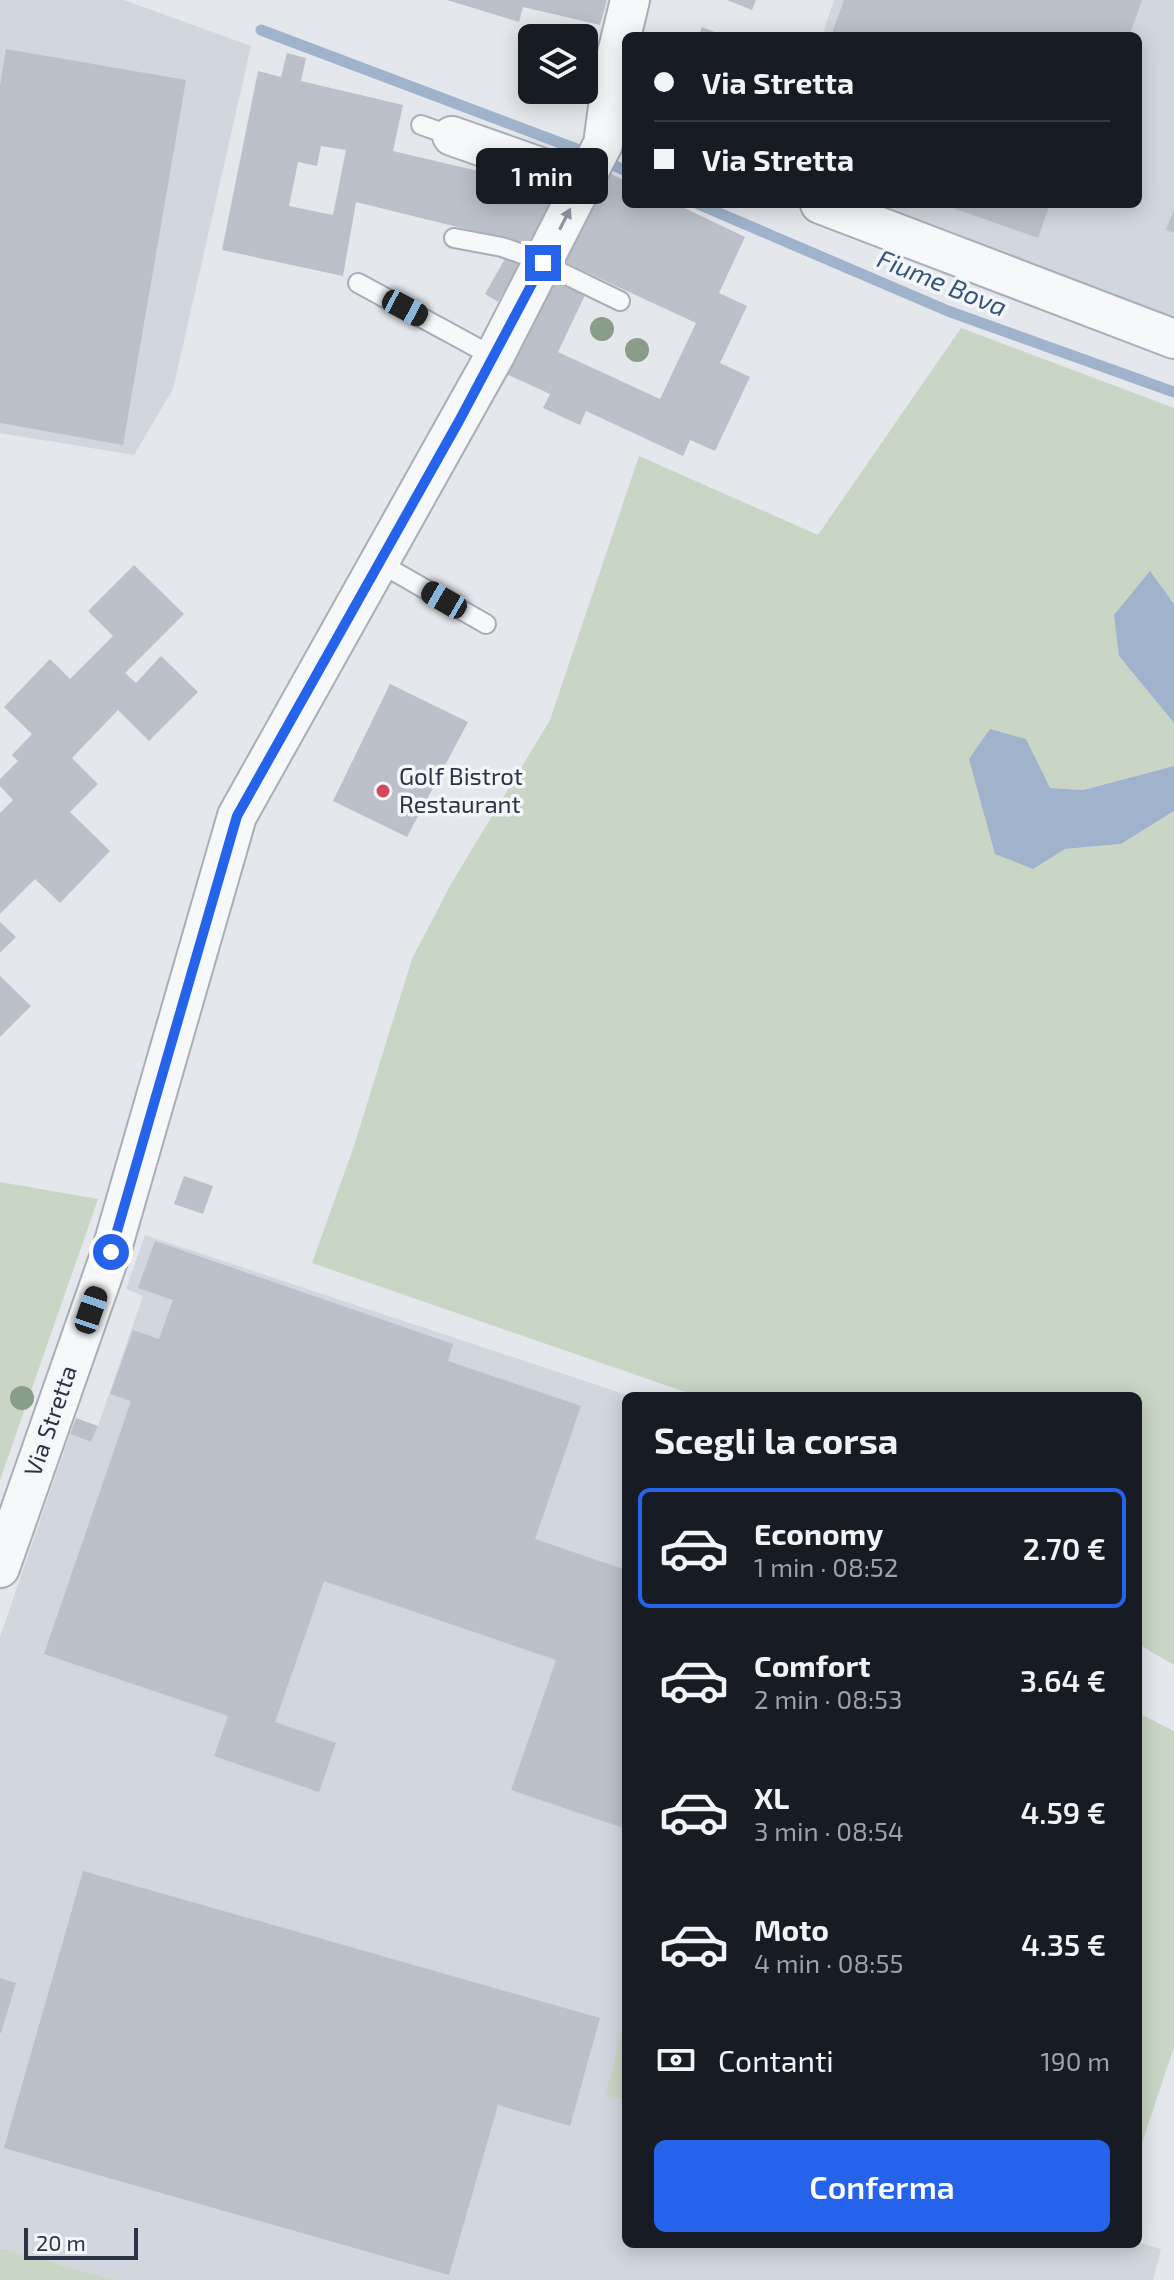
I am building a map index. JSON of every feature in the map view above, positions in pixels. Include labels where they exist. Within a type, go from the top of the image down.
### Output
[{"type":"street","name":"Via Stretta","points":[[626,32],[630,0]]},
{"type":"street","name":"Via Stretta","points":[[0,1568],[111,1252],[237,816],[494,357],[543,263],[603,144],[617,108],[622,66]]},
{"type":"street","points":[[436,131],[583,182]]},
{"type":"street","points":[[830,208],[1174,339]]},
{"type":"lane","points":[[454,238],[502,247],[543,263],[620,301]]},
{"type":"lane","points":[[358,283],[494,357]]},
{"type":"lane","points":[[378,562],[486,624]]},
{"type":"shaded area","points":[[0,0],[124,0],[251,46],[173,389],[134,455],[0,433]]},
{"type":"shaded area","points":[[834,0],[1174,0],[1174,322],[880,208],[1142,208],[1142,32],[823,32]]},
{"type":"shaded area","points":[[145,1235],[622,1393],[622,2032],[605,2095],[622,2100],[622,2248],[1142,2248],[1142,2243],[1161,2249],[1153,2280],[115,2280],[0,2248],[0,1637],[70,1434],[91,1442],[98,1426],[143,1296],[126,1289]]},
{"type":"green space","points":[[961,328],[1174,408],[1174,604],[1149,572],[1119,656],[1174,723],[1174,766],[1083,790],[1049,788],[1026,739],[1065,849],[1121,844],[1174,811],[1174,1665],[1142,1646],[1142,1392],[685,1392],[312,1263],[354,1146],[412,959],[451,884],[550,720],[639,456],[818,535]]},
{"type":"green space","points":[[0,1182],[98,1199],[0,1480]]},
{"type":"green space","points":[[1142,1715],[1174,1731],[1174,2047],[1142,2143]]},
{"type":"green space","points":[[622,2032],[622,2100],[605,2095]]},
{"type":"green space","points":[[0,2248],[115,2280],[0,2280]]},
{"type":"water","points":[[1150,571],[1174,604],[1174,723],[1119,656],[1114,615]]},
{"type":"water","points":[[990,729],[1026,739],[1050,788],[1083,790],[1174,766],[1174,811],[1121,844],[1065,849],[1033,869],[995,854],[969,759]]},
{"type":"building","points":[[447,0],[607,0],[600,25],[523,7],[519,22]]},
{"type":"building","points":[[727,0],[756,0],[752,10]]},
{"type":"building","points":[[844,0],[1142,0],[1130,32],[832,32]]},
{"type":"building","points":[[6,49],[186,80],[123,445],[0,423],[0,86]]},
{"type":"building","points":[[287,53],[306,58],[301,81],[403,105],[393,151],[559,190],[530,245],[356,202],[343,276],[222,250],[258,71],[281,77]],"holes":[[[321,146],[346,150],[333,215],[289,206],[298,162],[317,166]]]},
{"type":"building","points":[[609,173],[622,179],[622,208],[684,208],[745,237],[719,293],[747,306],[720,363],[750,377],[715,451],[690,440],[683,456],[586,411],[580,425],[543,408],[550,394],[504,373],[550,279],[585,295],[558,352],[660,399],[696,323],[560,260],[586,203],[594,206]]},
{"type":"building","points":[[953,208],[1049,208],[1038,238]]},
{"type":"building","points":[[1174,209],[1174,233],[1166,230]]},
{"type":"building","points":[[506,257],[520,264],[498,302],[485,294]]},
{"type":"building","points":[[134,565],[184,614],[125,673],[136,683],[161,656],[198,692],[149,741],[118,710],[72,758],[98,784],[70,812],[110,851],[60,903],[35,879],[0,914],[0,813],[13,800],[0,786],[0,779],[18,761],[12,755],[32,734],[4,707],[50,659],[70,679],[113,636],[88,611]]},
{"type":"building","points":[[390,684],[468,722],[407,837],[333,801]]},
{"type":"building","points":[[0,922],[16,937],[0,953]]},
{"type":"building","points":[[0,976],[31,1006],[0,1037]]},
{"type":"building","points":[[184,1176],[213,1186],[203,1214],[174,1204]]},
{"type":"building","points":[[155,1241],[453,1344],[448,1361],[581,1406],[535,1539],[622,1569],[622,1828],[511,1790],[556,1660],[324,1581],[275,1722],[336,1743],[319,1792],[214,1756],[228,1716],[44,1654],[131,1401],[110,1394],[133,1330],[159,1339],[173,1300],[138,1288]]},
{"type":"building","points":[[76,1418],[98,1426],[91,1442],[70,1434]]},
{"type":"building","points":[[83,1871],[600,2018],[570,2126],[498,2105],[449,2275],[4,2148]]},
{"type":"building","points":[[0,1978],[16,1983],[1,2033],[0,2033]]},
{"type":"waterway","name":"Fiume Bova","points":[[261,30],[587,153],[622,169]]},
{"type":"waterway","name":"Fiume Bova","points":[[707,208],[948,311],[1174,392]]},
{"type":"place","name":"Golf Bistrot Restaurant","points":[[383,791]]},
{"type":"route","points":[[111,1252],[237,816],[459,421],[543,263]]}]
